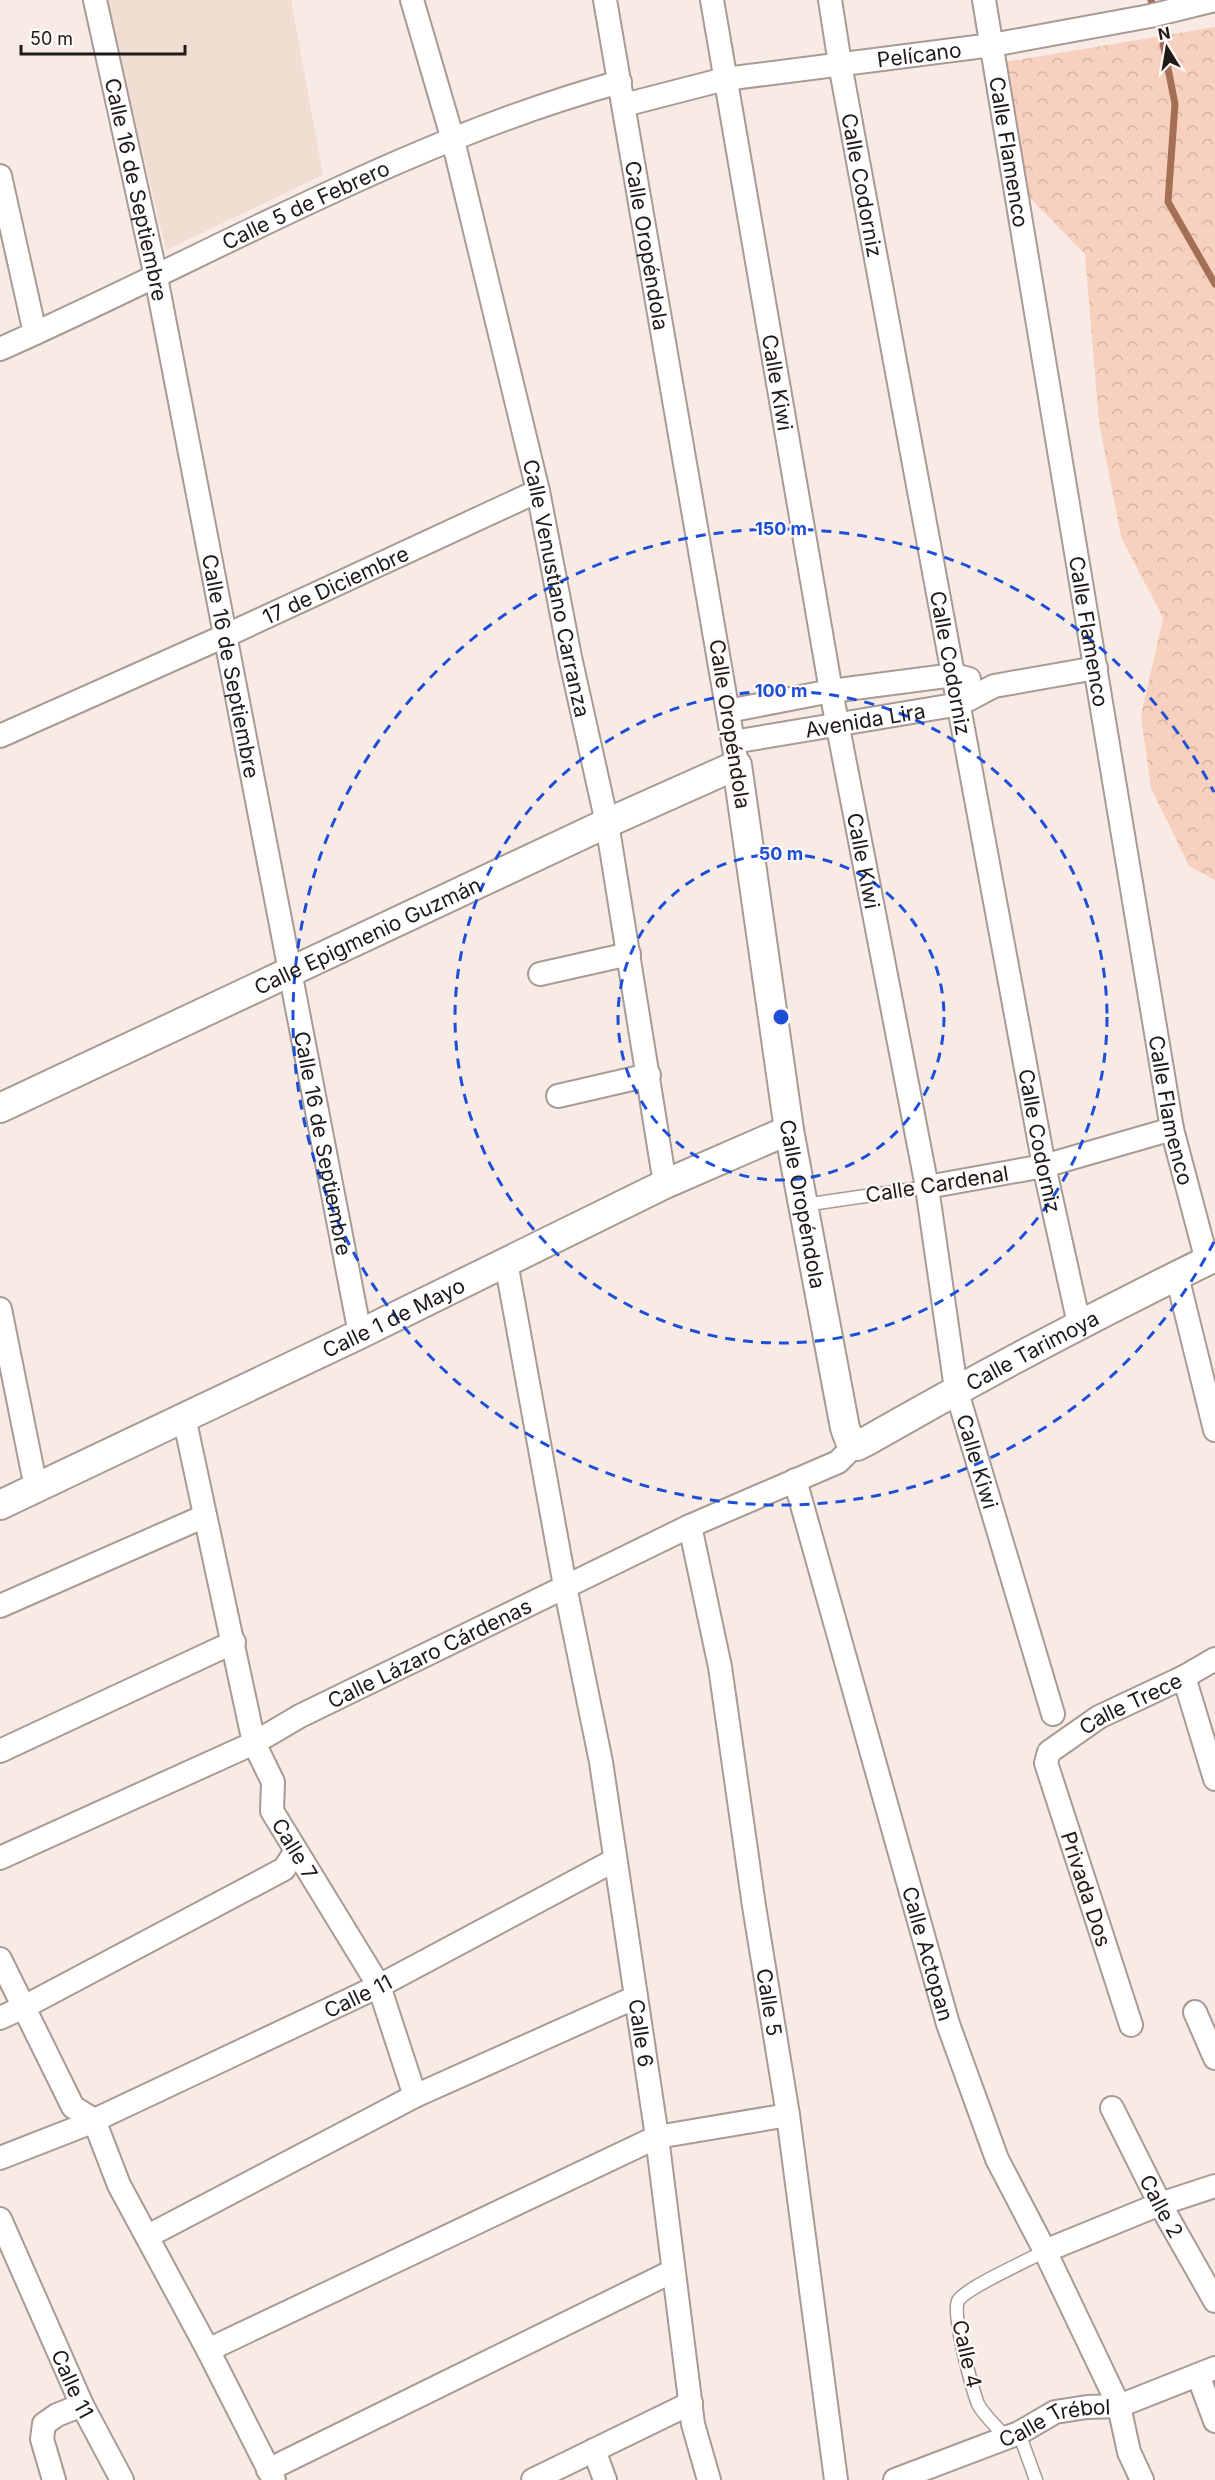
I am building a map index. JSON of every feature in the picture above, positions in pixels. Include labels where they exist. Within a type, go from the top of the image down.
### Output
[{"type":"street","name":"Calle 16 de Septiembre","points":[[95,0],[156,278],[227,635],[360,1334]]},
{"type":"street","name":"Calle Venustiano Carranza","points":[[412,0],[453,140],[538,491],[570,657],[607,823],[665,1184]]},
{"type":"street","name":"Calle Oropéndola","points":[[605,0],[735,753],[789,1131],[845,1428],[852,1445]]},
{"type":"street","name":"Calle Kiwi","points":[[712,0],[831,692],[927,1187],[956,1389],[1053,1714]]},
{"type":"street","name":"Calle Codorniz","points":[[830,0],[1044,1166],[1079,1324]]},
{"type":"street","name":"Calle Flamenco","points":[[984,0],[1172,1129],[1211,1259]]},
{"type":"street","name":"Pelícano","points":[[624,105],[725,79],[992,45],[1125,10],[1150,16],[1215,0]]},
{"type":"street","name":"Calle 5 de Febrero","points":[[0,349],[156,278],[311,201],[520,112],[620,82]]},
{"type":"street","points":[[0,176],[3,201],[36,333]]},
{"type":"street","name":"17 de Diciembre","points":[[0,736],[227,635],[538,491]]},
{"type":"street","name":"Avenida Lira","points":[[735,753],[838,726],[960,704],[994,686],[1096,668]]},
{"type":"street","name":"Avenida Lira","points":[[728,711],[831,692],[954,675],[994,686]]},
{"type":"street","name":"Calle Epigmenio Guzmán","points":[[0,1108],[607,823],[735,753]]},
{"type":"street","points":[[540,974],[629,954]]},
{"type":"street","points":[[558,1096],[649,1075]]},
{"type":"street","name":"Calle Cardenal","points":[[927,1187],[1044,1166],[1172,1129]]},
{"type":"street","name":"Calle 1 de Mayo","points":[[0,1504],[360,1334],[665,1184],[789,1131]]},
{"type":"street","name":"Calle Tarimoya","points":[[852,1445],[865,1443],[956,1389],[1079,1324],[1211,1259]]},
{"type":"street","name":"Calle 6","points":[[506,1262],[565,1586],[601,1762],[657,2137],[693,2424],[709,2480]]},
{"type":"street","points":[[1177,1276],[1215,1430]]},
{"type":"street","points":[[0,1309],[36,1488]]},
{"type":"street","name":"Calle 7","points":[[184,1417],[254,1743],[273,1782],[272,1811],[379,1986],[416,2096]]},
{"type":"street","name":"Calle Lázaro Cárdenas","points":[[0,1858],[254,1743],[300,1716],[690,1526],[838,1462],[852,1445]]},
{"type":"street","name":"Calle Actopan","points":[[795,1480],[948,2024],[996,2159],[1045,2251],[1119,2406],[1129,2452],[1142,2480]]},
{"type":"street","points":[[0,1606],[205,1516]]},
{"type":"street","name":"Calle 5","points":[[690,1526],[720,1667],[754,1906],[788,2115],[836,2480]]},
{"type":"street","points":[[0,1751],[234,1642]]},
{"type":"street","name":"Calle Trece","points":[[1048,1752],[1099,1717],[1184,1677],[1215,1659]]},
{"type":"street","points":[[1184,1677],[1215,1779]]},
{"type":"street","points":[[273,1782],[274,1753],[282,1738],[300,1716]]},
{"type":"street","name":"Privada Dos","points":[[1048,1752],[1046,1763],[1131,2025]]},
{"type":"street","points":[[0,2018],[284,1869],[296,1851]]},
{"type":"street","name":"Calle 11","points":[[0,2158],[72,2130],[379,1986],[615,1860]]},
{"type":"street","points":[[0,1959],[73,2107],[72,2130]]},
{"type":"street","points":[[148,2236],[416,2096],[636,1996]]},
{"type":"street","points":[[1195,2012],[1215,2058]]},
{"type":"street","points":[[73,2107],[94,2120],[118,2185],[148,2236],[271,2475],[673,2271]]},
{"type":"street","name":"Calle 2","points":[[1112,2108],[1161,2204],[1215,2301]]},
{"type":"street","points":[[208,2350],[657,2137],[788,2115]]},
{"type":"street","points":[[1045,2251],[1161,2204],[1215,2186]]},
{"type":"street","name":"Calle 11","points":[[0,2218],[82,2405],[122,2480]]},
{"type":"street","points":[[1206,2371],[1215,2421]]},
{"type":"street","name":"Calle Trébol","points":[[897,2479],[1019,2433],[1055,2412],[1087,2407],[1119,2406],[1206,2371]]},
{"type":"street","points":[[533,2480],[691,2403]]},
{"type":"street","points":[[54,2480],[42,2439],[44,2424],[57,2415],[82,2405]]},
{"type":"street","points":[[594,2450],[606,2480]]},
{"type":"lane","name":"Calle Cardenal","points":[[804,1205],[927,1187]]},
{"type":"lane","name":"Calle 4","points":[[1019,2433],[1001,2432],[979,2406],[966,2361],[956,2312],[959,2300],[973,2288],[1045,2251]]},
{"type":"lane","points":[[1019,2433],[1036,2480]]},
{"type":"shaded area","points":[[106,0],[291,0],[323,175],[166,250]]},
{"type":"green space","points":[[1215,27],[1215,880],[1189,866],[1151,788],[1141,716],[1163,618],[1121,537],[1099,422],[1085,254],[1024,192],[999,63]]},
{"type":"waterway","points":[[1151,0],[1161,33],[1175,104],[1168,202],[1215,284]]}]
